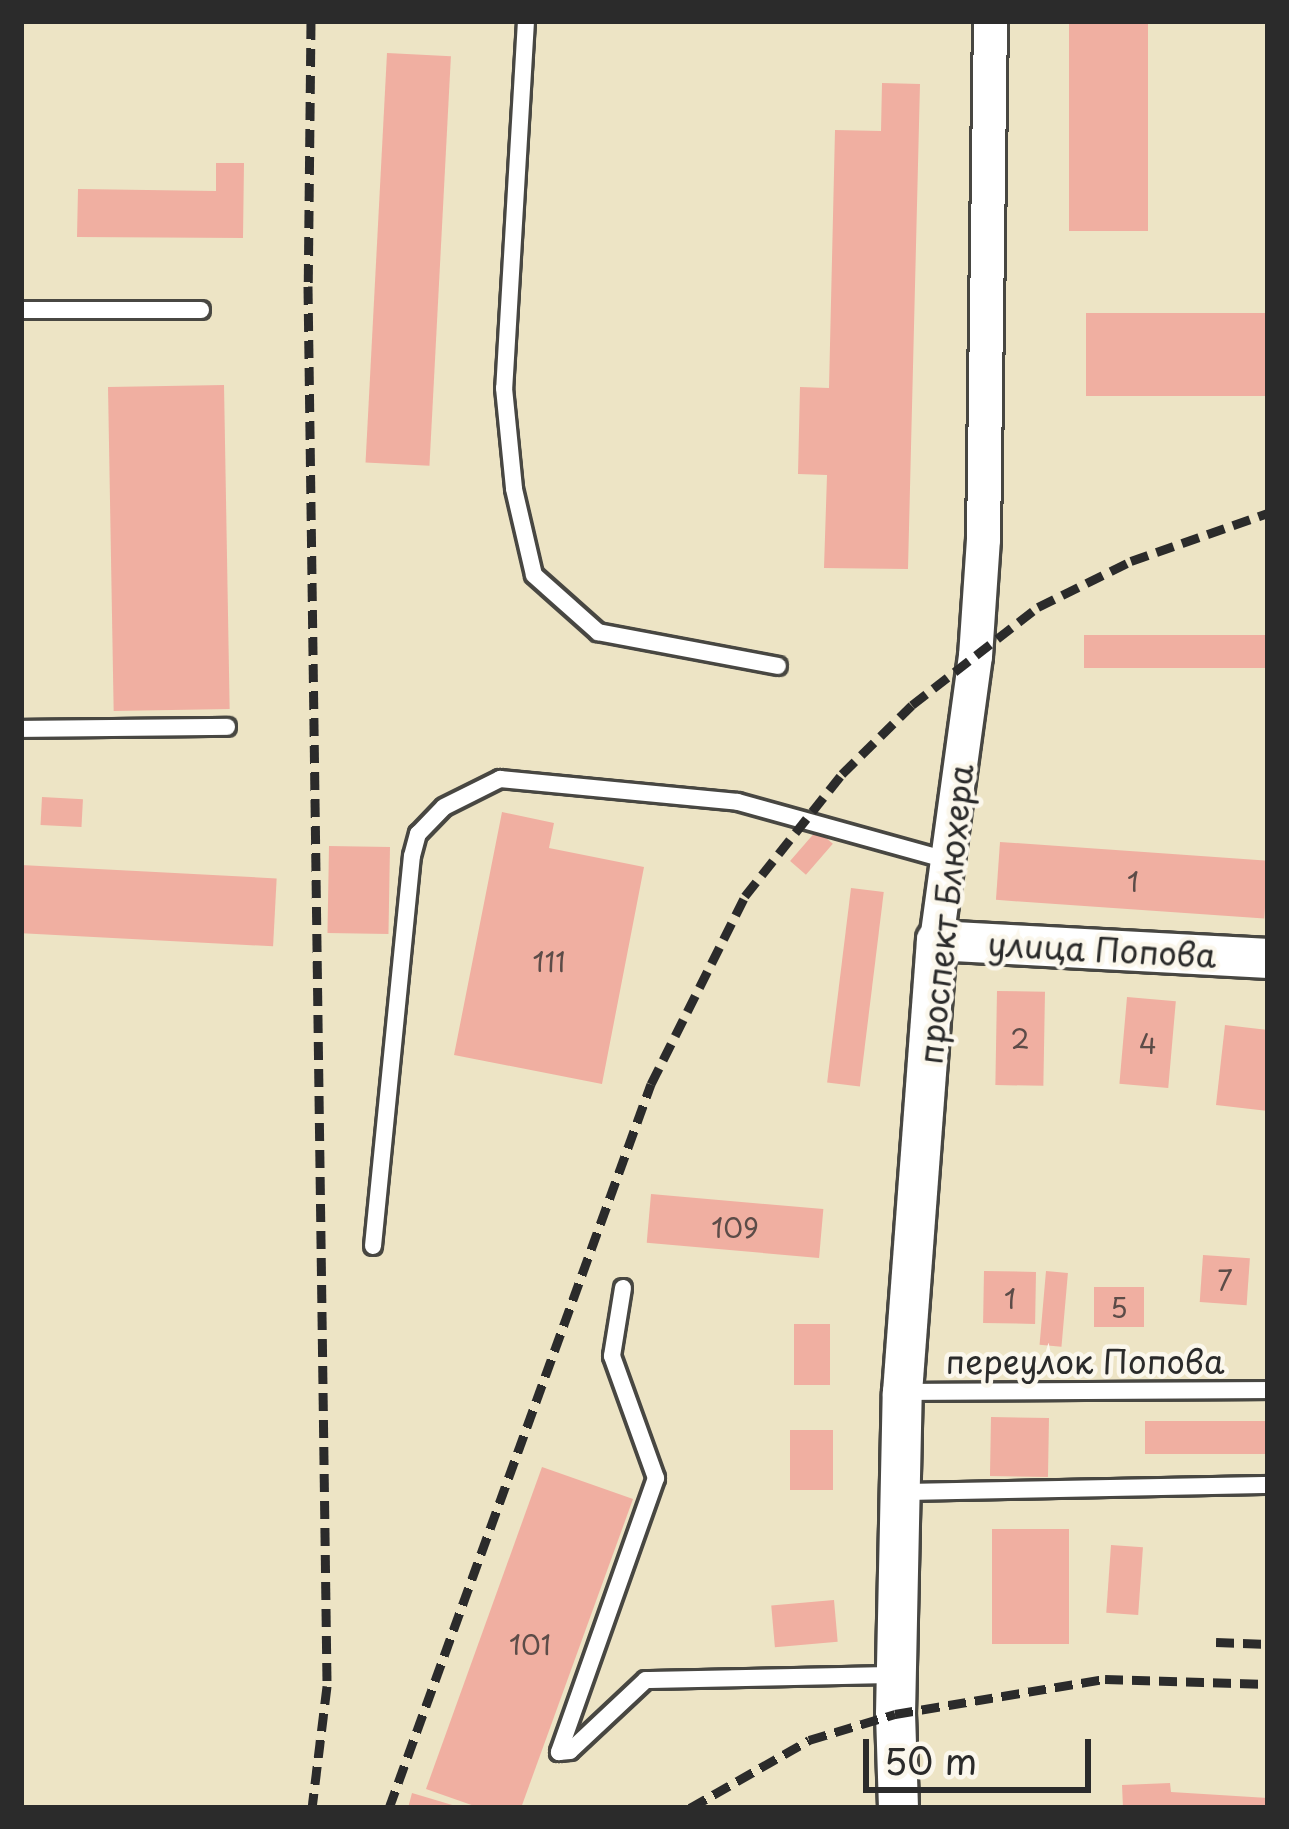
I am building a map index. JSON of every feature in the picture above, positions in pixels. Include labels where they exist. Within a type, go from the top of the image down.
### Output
[{"type":"street","name":"проспект Блюхера","points":[[898,1808],[895,1675],[902,1392],[937,940],[975,656],[983,539],[990,21]]},
{"type":"street","name":"улица Попова","points":[[937,940],[1268,958]]},
{"type":"lane","points":[[526,21],[504,388],[517,508],[534,575],[598,632],[778,666]]},
{"type":"lane","points":[[21,310],[201,310]]},
{"type":"lane","points":[[21,729],[227,727]]},
{"type":"lane","points":[[374,1246],[412,856],[418,834],[444,807],[500,779],[738,802],[947,860]]},
{"type":"lane","points":[[623,1288],[612,1356],[656,1478],[559,1752],[570,1751],[646,1680],[895,1675]]},
{"type":"lane","name":"переулок Попова","points":[[902,1392],[1268,1390]]},
{"type":"lane","points":[[900,1492],[1268,1485]]},
{"type":"building","points":[[1069,21],[1148,21],[1148,231],[1069,231]]},
{"type":"building","points":[[387,53],[451,56],[429,466],[366,462]]},
{"type":"building","points":[[882,83],[920,84],[908,569],[824,568],[827,475],[798,474],[800,387],[829,388],[835,130],[881,131]]},
{"type":"building","points":[[216,163],[244,163],[243,238],[77,237],[78,189],[216,191]]},
{"type":"building","points":[[1086,313],[1268,313],[1268,396],[1086,396]]},
{"type":"building","points":[[224,385],[230,709],[114,711],[108,387]]},
{"type":"building","points":[[1084,635],[1268,635],[1268,668],[1084,668]]},
{"type":"building","points":[[42,797],[83,799],[81,827],[41,825]]},
{"type":"building","points":[[502,812],[554,823],[549,848],[644,867],[602,1084],[454,1055]]},
{"type":"building","points":[[817,830],[833,844],[806,875],[790,861]]},
{"type":"building","points":[[1000,842],[1268,861],[1264,919],[996,900]]},
{"type":"building","points":[[329,846],[390,847],[388,934],[327,933]]},
{"type":"building","points":[[21,865],[277,878],[273,946],[21,933]]},
{"type":"building","points":[[851,888],[884,892],[860,1087],[827,1083]]},
{"type":"building","points":[[997,991],[1045,992],[1043,1086],[995,1085]]},
{"type":"building","points":[[1127,997],[1176,1001],[1168,1088],[1119,1084]]},
{"type":"building","points":[[1225,1025],[1268,1030],[1268,1111],[1216,1105]]},
{"type":"building","points":[[651,1194],[823,1209],[819,1258],[647,1243]]},
{"type":"building","points":[[1203,1255],[1250,1258],[1247,1305],[1200,1302]]},
{"type":"building","points":[[984,1271],[1036,1272],[1035,1324],[983,1323]]},
{"type":"building","points":[[1046,1271],[1068,1273],[1061,1347],[1040,1345]]},
{"type":"building","points":[[1094,1287],[1144,1287],[1144,1327],[1094,1327]]},
{"type":"building","points":[[794,1324],[830,1324],[830,1385],[794,1385]]},
{"type":"building","points":[[991,1417],[1049,1418],[1048,1477],[990,1476]]},
{"type":"building","points":[[1145,1421],[1268,1421],[1268,1454],[1145,1454]]},
{"type":"building","points":[[790,1430],[833,1430],[833,1490],[790,1490]]},
{"type":"building","points":[[542,1467],[633,1499],[521,1808],[480,1808],[426,1789]]},
{"type":"building","points":[[992,1529],[1069,1529],[1069,1644],[992,1644]]},
{"type":"building","points":[[1111,1545],[1143,1547],[1138,1615],[1106,1613]]},
{"type":"building","points":[[834,1600],[838,1642],[775,1647],[771,1605]]},
{"type":"building","points":[[1170,1783],[1171,1792],[1268,1798],[1268,1808],[1123,1808],[1122,1785]]},
{"type":"building","points":[[412,1793],[459,1807],[459,1808],[408,1808]]},
{"type":"railway","points":[[311,21],[308,286],[327,1686],[312,1808]]},
{"type":"railway","points":[[389,1808],[651,1084],[745,896],[842,774],[912,705],[1038,607],[1131,561],[1268,513]]},
{"type":"railway","points":[[1216,1642],[1268,1644]]},
{"type":"railway","points":[[690,1808],[809,1740],[895,1714],[1105,1679],[1268,1684]]}]
